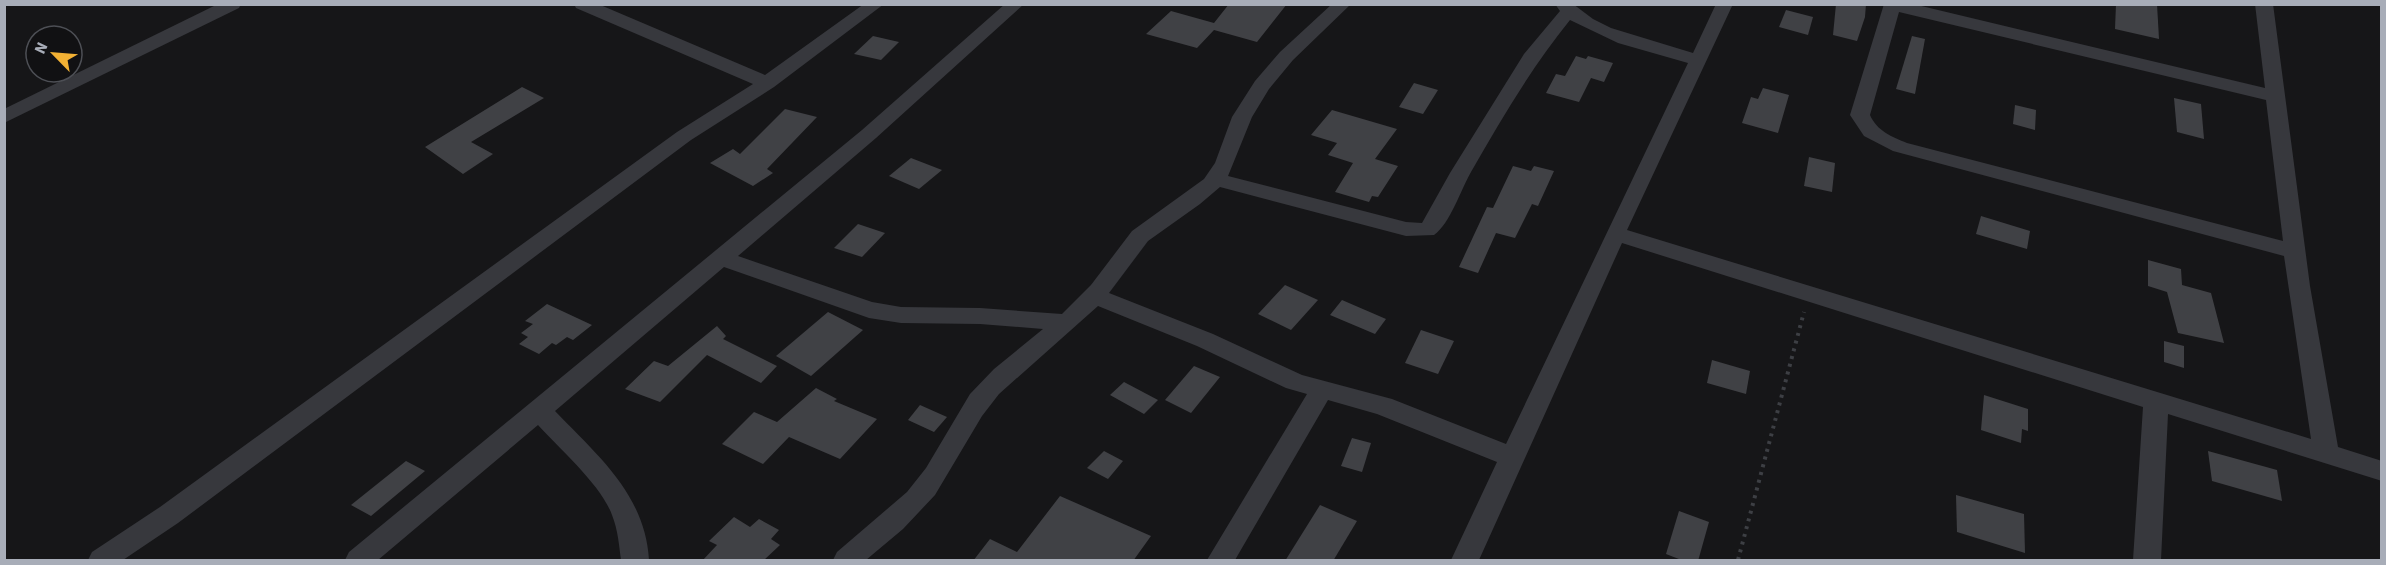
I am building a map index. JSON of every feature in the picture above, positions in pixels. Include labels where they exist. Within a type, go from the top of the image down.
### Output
[{"type":"street","points":[[4,117],[233,4]]},
{"type":"street","points":[[582,4],[767,83]]},
{"type":"street","points":[[102,561],[169,515],[675,143],[767,83],[876,4]]},
{"type":"street","points":[[359,561],[869,134],[1016,4]]},
{"type":"street","points":[[847,561],[886,529],[914,501],[934,477],[979,401],[998,380],[1095,296],[1140,236],[1216,179],[1227,159],[1242,117],[1253,100],[1285,56],[1343,4]]},
{"type":"street","points":[[1465,561],[1614,234],[1725,4]]},
{"type":"street","points":[[2264,4],[2295,252],[2325,453]]},
{"type":"street","points":[[2275,96],[1893,5],[1860,115],[1867,130],[1900,147],[2295,252]]},
{"type":"street","points":[[1216,179],[1406,229],[1426,230],[1432,226],[1460,173],[1533,54],[1566,8],[1597,28],[1698,60]]},
{"type":"street","points":[[1614,234],[2382,471]]},
{"type":"street","points":[[722,258],[868,310],[901,315],[980,316],[1066,322]]},
{"type":"street","points":[[1095,296],[1197,337],[1295,382],[1321,391],[1383,406],[1512,457]]},
{"type":"street","points":[[1221,561],[1321,391]]},
{"type":"street","points":[[2147,561],[2156,401]]},
{"type":"street","points":[[539,410],[606,482],[624,508],[632,534],[635,561]]},
{"type":"path","points":[[1738,561],[1809,294]]},
{"type":"building","points":[[1229,4],[1287,4],[1257,42],[1214,30],[1197,48],[1146,34],[1171,11],[1214,23]]},
{"type":"building","points":[[1836,4],[1866,4],[1865,17],[1857,41],[1833,35]]},
{"type":"building","points":[[2116,4],[2157,4],[2159,39],[2115,29]]},
{"type":"building","points":[[1786,10],[1813,17],[1808,35],[1779,27]]},
{"type":"building","points":[[873,36],[899,42],[881,60],[854,54]]},
{"type":"building","points":[[1912,36],[1925,39],[1915,94],[1896,89]]},
{"type":"building","points":[[1576,56],[1586,59],[1588,56],[1613,63],[1604,82],[1591,78],[1579,102],[1546,93],[1556,74],[1565,76]]},
{"type":"building","points":[[1414,83],[1438,90],[1423,114],[1399,107]]},
{"type":"building","points":[[522,87],[544,98],[471,142],[493,154],[463,174],[425,147]]},
{"type":"building","points":[[1763,88],[1789,95],[1778,133],[1742,123],[1751,97],[1758,99]]},
{"type":"building","points":[[2174,98],[2201,104],[2204,139],[2177,132]]},
{"type":"building","points":[[2015,105],[2036,110],[2035,130],[2013,124]]},
{"type":"building","points":[[785,109],[817,117],[767,169],[773,173],[753,186],[710,163],[733,149],[740,154]]},
{"type":"building","points":[[1332,110],[1397,129],[1375,159],[1398,166],[1378,197],[1372,196],[1369,202],[1335,192],[1353,163],[1328,155],[1337,143],[1311,135]]},
{"type":"building","points":[[1809,157],[1835,163],[1832,192],[1804,186]]},
{"type":"building","points":[[911,158],[942,170],[919,189],[889,176]]},
{"type":"building","points":[[1513,166],[1531,171],[1534,166],[1554,171],[1538,206],[1532,204],[1515,238],[1496,233],[1478,273],[1459,267],[1487,207],[1493,208]]},
{"type":"building","points":[[1981,216],[2030,231],[2027,249],[1976,234]]},
{"type":"building","points":[[858,224],[885,233],[862,257],[834,248]]},
{"type":"building","points":[[2148,260],[2181,269],[2182,285],[2211,293],[2224,343],[2178,333],[2167,292],[2148,286]]},
{"type":"building","points":[[1285,285],[1318,300],[1291,330],[1258,314]]},
{"type":"building","points":[[1342,300],[1386,319],[1375,334],[1330,315]]},
{"type":"building","points":[[547,304],[592,325],[573,340],[567,337],[556,345],[552,343],[539,354],[519,344],[528,337],[521,333],[533,324],[525,321]]},
{"type":"building","points":[[828,312],[863,330],[811,376],[776,356]]},
{"type":"building","points":[[717,326],[726,336],[723,339],[777,366],[761,383],[707,355],[660,402],[625,389],[654,361],[668,366]]},
{"type":"building","points":[[1421,330],[1454,341],[1438,374],[1405,363]]},
{"type":"building","points":[[2164,341],[2184,346],[2184,368],[2164,362]]},
{"type":"building","points":[[1712,360],[1750,371],[1746,394],[1707,383]]},
{"type":"building","points":[[1194,366],[1220,377],[1191,413],[1165,400]]},
{"type":"building","points":[[1124,382],[1158,400],[1144,414],[1110,395]]},
{"type":"building","points":[[816,388],[837,399],[834,401],[877,419],[840,459],[789,437],[763,464],[722,444],[754,412],[777,422]]},
{"type":"building","points":[[1984,395],[2028,409],[2028,431],[2022,429],[2021,443],[1981,430]]},
{"type":"building","points":[[920,405],[947,417],[934,432],[908,420]]},
{"type":"building","points":[[1352,438],[1371,443],[1362,472],[1341,466]]},
{"type":"building","points":[[1104,451],[1123,461],[1108,479],[1087,468]]},
{"type":"building","points":[[2208,451],[2277,470],[2282,501],[2212,481]]},
{"type":"building","points":[[406,461],[425,471],[371,516],[351,505]]},
{"type":"building","points":[[1956,495],[2024,514],[2025,553],[1957,532]]},
{"type":"building","points":[[1060,496],[1151,536],[1133,561],[973,561],[990,539],[1017,552]]},
{"type":"building","points":[[1320,505],[1357,521],[1333,561],[1285,561]]},
{"type":"building","points":[[1679,511],[1709,522],[1698,561],[1684,561],[1666,554]]},
{"type":"building","points":[[734,517],[750,527],[759,519],[779,530],[771,539],[780,545],[763,561],[702,561],[717,545],[709,541]]}]
